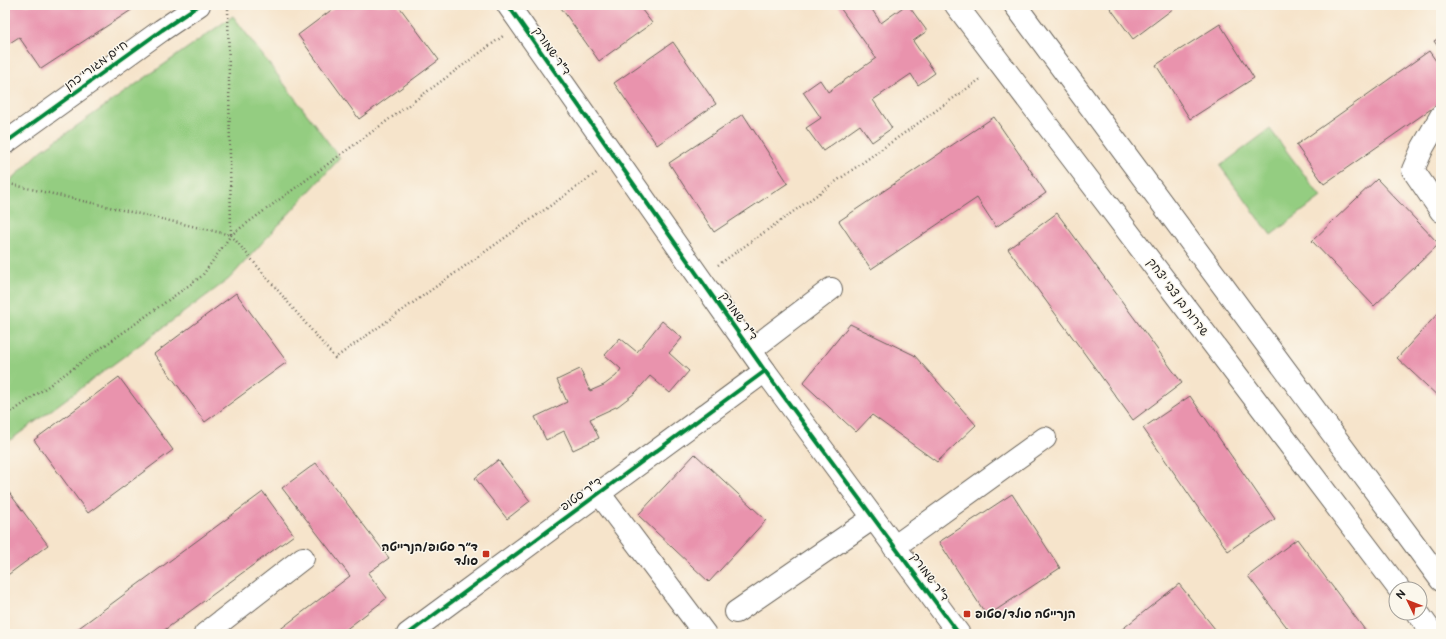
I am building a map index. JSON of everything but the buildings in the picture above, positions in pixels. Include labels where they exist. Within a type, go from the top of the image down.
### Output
[{"type":"street","name":"חיים מגורי כהן","points":[[5,143],[162,30],[200,5]]},
{"type":"street","name":"ד\"ר שמורק","points":[[508,5],[765,371],[959,634]]},
{"type":"street","name":"שדרות בן צבי יצחק","points":[[956,5],[1393,581]]},
{"type":"street","points":[[1015,5],[1441,580]]},
{"type":"street","points":[[1441,116],[1423,147],[1413,170],[1441,211]]},
{"type":"street","points":[[751,350],[831,290]]},
{"type":"street","name":"ד\"ר סטופ","points":[[408,634],[765,371]]},
{"type":"street","points":[[894,546],[1045,438]]},
{"type":"street","points":[[599,493],[705,634]]},
{"type":"street","points":[[736,612],[873,518]]},
{"type":"street","points":[[205,634],[303,558]]},
{"type":"street","points":[[1424,621],[1434,634]]},
{"type":"path","points":[[228,5],[231,235]]},
{"type":"path","points":[[5,417],[202,276],[231,235],[520,23]]},
{"type":"path","points":[[700,278],[1001,65]]},
{"type":"path","points":[[5,183],[231,235],[335,358],[616,159]]},
{"type":"green space","points":[[233,16],[340,158],[229,279],[5,444],[5,186],[41,151]]},
{"type":"green space","points":[[1270,129],[1321,197],[1271,235],[1220,166]]},
{"type":"cycle path","points":[[5,143],[199,5]]},
{"type":"cycle path","points":[[508,5],[765,371],[959,634]]},
{"type":"cycle path","points":[[408,634],[765,371]]},
{"type":"place","name":"ד״ר סטופ/הנרייטה סולד","points":[[486,554]]},
{"type":"place","name":"הנרייטה סולד/סטופ","points":[[967,614]]}]
